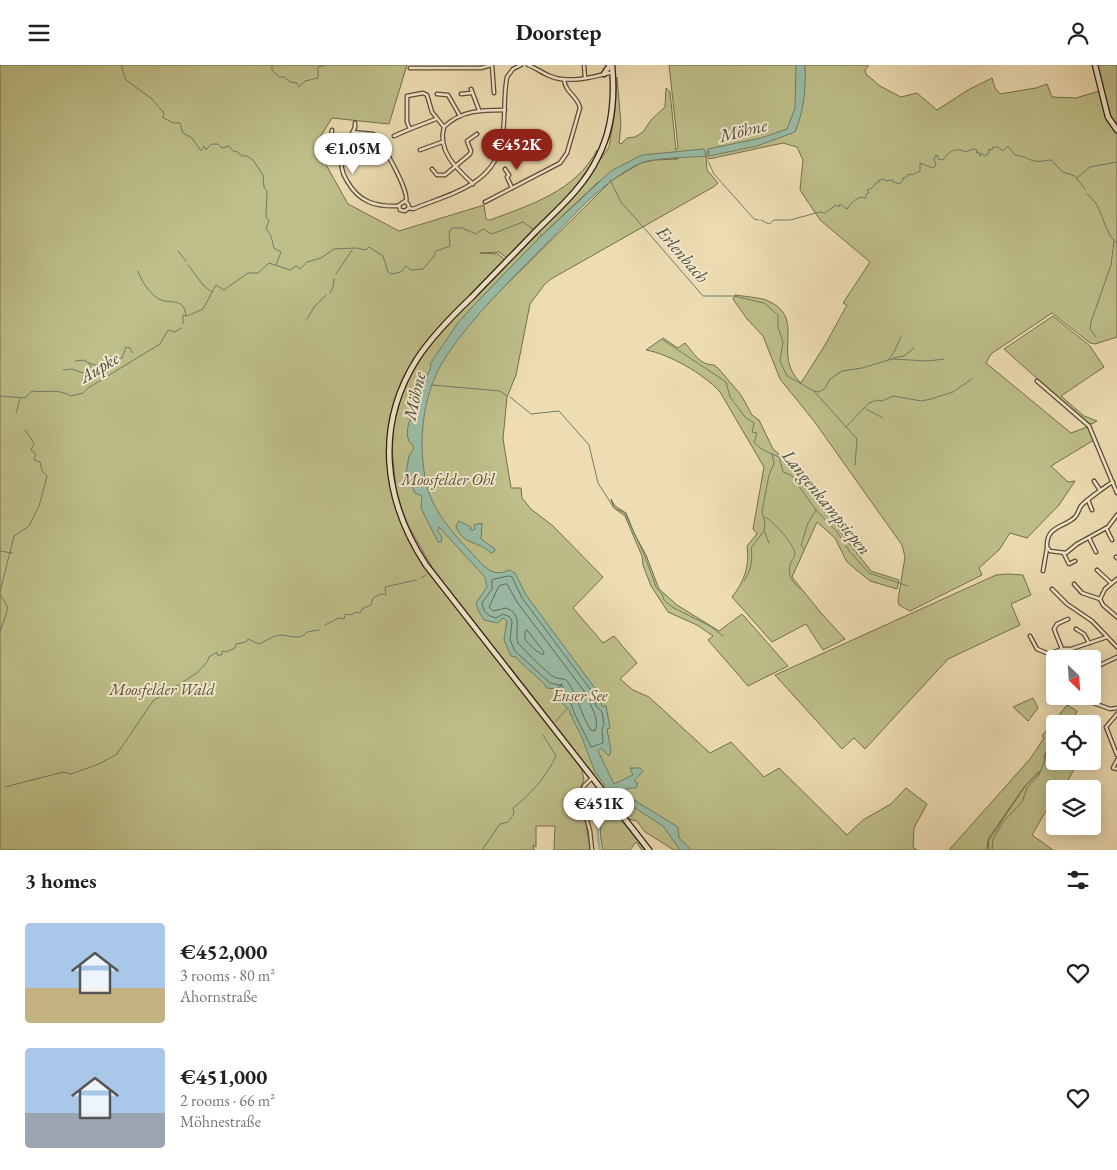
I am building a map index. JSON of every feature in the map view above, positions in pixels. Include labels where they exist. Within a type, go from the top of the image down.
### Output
[{"type":"main road","points":[[611,65],[613,72],[613,97],[610,124],[603,148],[594,165],[568,199],[451,317],[423,351],[409,374],[397,403],[389,454],[396,505],[403,524],[418,553],[649,850]]},
{"type":"main road","points":[[604,74],[611,65]]},
{"type":"main road","points":[[1095,65],[1108,117],[1117,130]]},
{"type":"street","points":[[410,68],[481,68],[492,65],[494,93]]},
{"type":"street","points":[[355,123],[353,132],[342,154],[342,171],[357,196],[374,205],[399,207],[402,211],[409,208],[413,209],[473,184],[488,171],[500,150],[507,77],[515,66],[521,65]]},
{"type":"street","points":[[528,65],[537,67],[550,76],[564,79],[586,78],[613,72]]},
{"type":"street","points":[[584,65],[586,78]]},
{"type":"street","points":[[485,202],[560,163],[566,157],[580,108],[578,101],[566,89],[564,79]]},
{"type":"street","points":[[461,94],[471,91],[479,110]]},
{"type":"street","points":[[437,94],[448,95],[460,116]]},
{"type":"street","points":[[410,129],[407,122],[408,95],[427,95],[432,112],[444,127]]},
{"type":"street","points":[[473,184],[447,154],[442,142],[444,127],[460,116],[479,110],[505,110]]},
{"type":"street","points":[[394,136],[436,119]]},
{"type":"street","points":[[332,130],[328,148],[331,152],[342,154]]},
{"type":"street","points":[[353,132],[373,134]]},
{"type":"street","points":[[432,169],[436,175],[441,177],[456,166],[471,153],[467,141],[477,134]]},
{"type":"street","points":[[420,150],[442,142]]},
{"type":"street","points":[[381,147],[386,151],[402,185],[409,208]]},
{"type":"street","points":[[505,169],[509,175],[507,177],[512,188]]},
{"type":"street","points":[[399,207],[401,202],[406,202]]},
{"type":"street","points":[[1037,381],[1089,427],[1117,493]]},
{"type":"street","points":[[1094,481],[1100,490]]},
{"type":"street","points":[[1043,571],[1048,539],[1054,529],[1074,518],[1081,505],[1113,482]]},
{"type":"street","points":[[1088,500],[1092,510]]},
{"type":"street","points":[[1064,554],[1106,529],[1117,515]]},
{"type":"street","points":[[1106,529],[1112,540]]},
{"type":"street","points":[[1089,538],[1096,553]]},
{"type":"street","points":[[1047,548],[1064,554],[1069,565],[1075,561]]},
{"type":"street","points":[[1097,570],[1112,583]]},
{"type":"street","points":[[1100,599],[1117,579]]},
{"type":"street","points":[[1074,585],[1082,593],[1100,599],[1107,609],[1117,617]]},
{"type":"street","points":[[1052,589],[1064,602],[1092,621],[1117,647]]},
{"type":"street","points":[[1062,649],[1054,629],[1057,624],[1068,619]]},
{"type":"street","points":[[1076,629],[1084,634],[1089,643]]},
{"type":"street","points":[[1030,636],[1035,646],[1044,653],[1071,649],[1107,637]]},
{"type":"street","points":[[1101,665],[1117,657]]},
{"type":"street","points":[[1099,705],[1110,709],[1117,708]]},
{"type":"street","points":[[1117,714],[1106,728],[1117,755]]},
{"type":"street","points":[[1117,760],[1113,768],[1117,769]]},
{"type":"street","points":[[592,778],[584,786],[580,796],[590,831],[592,850]]},
{"type":"green space","name":"Moosfelder Wald","points":[[0,65],[407,65],[389,124],[332,118],[315,145],[348,204],[399,231],[484,205],[486,219],[490,220],[521,209],[551,195],[577,176],[597,150],[597,156],[575,188],[507,258],[499,252],[480,253],[498,254],[505,260],[423,351],[402,388],[390,435],[391,484],[411,543],[547,720],[582,770],[584,780],[579,791],[578,801],[586,824],[590,848],[588,850],[554,850],[555,826],[536,826],[536,847],[533,845],[534,850],[0,850]]},
{"type":"green space","name":"Moosfelder Ohl","points":[[669,65],[869,65],[865,70],[866,74],[880,86],[901,97],[917,93],[937,110],[968,90],[992,78],[995,88],[1000,94],[1036,88],[1047,84],[1052,97],[1076,98],[1099,91],[1108,121],[1117,133],[1117,337],[1095,344],[1090,343],[1052,313],[991,354],[986,363],[1071,433],[1087,427],[1094,440],[1051,466],[1068,482],[1075,481],[1059,505],[1027,538],[1010,533],[999,550],[979,568],[982,575],[910,611],[899,605],[898,600],[905,557],[902,545],[814,421],[780,379],[763,336],[747,319],[733,299],[735,295],[766,300],[779,307],[785,316],[788,326],[788,361],[792,372],[801,383],[847,305],[843,303],[870,262],[820,220],[800,190],[803,160],[797,147],[783,143],[709,159],[706,157],[707,170],[718,183],[715,186],[551,279],[544,285],[530,304],[516,375],[507,397],[503,439],[511,488],[521,488],[522,498],[531,509],[553,526],[603,577],[573,608],[603,643],[614,636],[637,663],[620,679],[633,690],[649,697],[710,753],[731,742],[764,777],[779,768],[847,835],[863,820],[891,804],[906,788],[927,804],[914,828],[913,847],[917,850],[674,850],[645,832],[637,821],[628,819],[433,569],[403,513],[396,489],[392,449],[394,422],[404,387],[415,366],[440,332],[536,234],[540,238],[480,299],[486,305],[612,180],[641,163],[678,159],[653,155],[614,171],[597,183],[541,236],[538,232],[578,192],[609,147],[615,111],[617,77],[621,124],[619,143],[621,144],[627,138],[635,137],[643,132],[651,120],[665,107],[666,88],[670,92],[676,150],[678,147]]},
{"type":"green space","points":[[1097,65],[1117,65],[1117,127],[1111,117]]},
{"type":"green space","points":[[1053,316],[1090,346],[1104,367],[1061,396],[1084,416],[1097,421],[1092,424],[1086,422],[1004,349]]},
{"type":"green space","points":[[663,338],[678,348],[685,343],[701,361],[718,368],[741,395],[752,415],[759,420],[773,449],[780,455],[871,571],[899,580],[897,589],[870,581],[847,562],[835,538],[817,522],[792,577],[845,639],[823,650],[806,624],[772,642],[732,597],[740,586],[747,567],[747,546],[757,534],[753,529],[764,467],[720,392],[713,385],[696,372],[675,360],[646,350]]},
{"type":"green space","points":[[611,499],[615,506],[626,513],[646,555],[659,589],[677,605],[719,631],[742,614],[788,666],[748,686],[708,640],[713,636],[697,625],[668,612],[651,586],[643,565],[642,556],[625,516],[614,508]]},
{"type":"green space","points":[[996,575],[1023,575],[1031,595],[1011,604],[1020,625],[948,659],[865,749],[854,738],[842,749],[775,675]]},
{"type":"green space","points":[[1033,698],[1038,708],[1028,721],[1013,707]]},
{"type":"green space","points":[[1067,705],[1077,711],[1075,715],[1059,715]]},
{"type":"green space","points":[[1046,731],[1046,752],[1044,758],[1046,753],[1046,770],[1074,770],[1068,780],[1046,780],[1046,812],[1032,835],[1053,850],[988,850],[989,840],[1025,786],[988,839],[987,850],[949,850],[1030,759],[1044,738],[1042,736]]},
{"type":"green space","points":[[607,802],[645,850],[642,850],[636,842],[630,850],[603,850],[600,832],[601,819]]},
{"type":"water","points":[[796,65],[805,65],[805,83],[804,99],[795,132],[757,146],[709,156],[708,149],[761,138],[787,129],[795,108]]},
{"type":"water","name":"Enser See","points":[[704,149],[706,156],[662,159],[639,164],[612,181],[576,213],[492,299],[457,340],[432,384],[427,399],[422,433],[423,466],[426,482],[437,511],[456,536],[487,569],[497,573],[509,570],[515,573],[526,595],[597,691],[602,706],[606,706],[610,728],[607,729],[611,751],[609,756],[601,748],[598,751],[614,784],[633,775],[630,768],[640,768],[643,771],[634,781],[638,783],[636,788],[629,788],[621,792],[678,827],[679,838],[691,850],[680,850],[663,826],[627,803],[623,806],[624,801],[616,800],[595,772],[581,735],[572,718],[573,716],[570,715],[570,711],[561,702],[566,702],[566,700],[556,696],[562,683],[557,689],[547,688],[516,657],[511,656],[504,640],[507,621],[503,618],[498,623],[484,620],[476,603],[487,587],[485,577],[439,527],[438,531],[442,538],[441,542],[438,542],[421,508],[422,496],[415,493],[406,473],[409,456],[414,448],[409,441],[407,433],[411,418],[417,407],[416,405],[418,405],[423,384],[431,367],[430,364],[457,324],[541,236],[611,171],[642,155]]},
{"type":"water","points":[[459,521],[471,527],[470,530],[475,529],[474,525],[482,523],[481,539],[495,549],[495,551],[491,553],[463,537],[456,526]]},
{"type":"waterway","points":[[121,65],[126,80],[152,99],[162,111]]},
{"type":"waterway","points":[[272,65],[272,70],[279,77],[284,77],[290,82],[297,83],[299,87],[305,81],[318,78],[318,67],[327,65]]},
{"type":"waterway","points":[[163,111],[164,115],[162,117],[173,123],[180,123],[183,133],[192,138],[201,151],[204,146],[206,150],[211,144],[218,144],[222,148],[229,146],[234,152],[236,151],[242,156],[247,156],[253,160],[263,175],[264,187],[267,191],[266,217],[269,221],[266,228],[271,236],[274,248],[281,252],[276,265]]},
{"type":"waterway","points":[[761,220],[769,224],[774,220],[790,220],[820,212],[825,213],[836,205],[839,207],[840,204],[847,209],[858,199],[866,198],[866,194],[869,193],[867,190],[872,188],[879,180],[893,180],[893,182],[900,184],[907,175],[920,171],[920,163],[933,168],[936,165],[935,156],[937,155],[938,159],[943,160],[949,153],[955,150],[965,152],[973,149],[977,150],[976,153],[979,152],[980,156],[982,153],[984,156],[993,147],[998,147],[1003,151],[1008,146],[1015,155],[1036,161],[1051,160],[1063,172],[1075,176],[1085,189]]},
{"type":"waterway","name":"Möhne","points":[[707,151],[707,158]]},
{"type":"waterway","points":[[708,161],[714,174],[721,182]]},
{"type":"waterway","points":[[1077,178],[1090,167],[1117,162]]},
{"type":"waterway","name":"Erlenbach","points":[[610,180],[621,202],[644,228]]},
{"type":"waterway","points":[[722,183],[754,219],[759,220]]},
{"type":"waterway","points":[[1087,194],[1097,205],[1108,232],[1117,243]]},
{"type":"waterway","name":"Aupke","points":[[183,324],[183,315],[187,316],[203,309],[216,285],[224,290],[248,273],[258,273],[269,263],[290,270],[296,266],[300,269],[307,262],[321,258],[334,249],[356,248],[366,250],[369,247],[383,256],[388,272],[392,274],[401,272],[406,266],[411,270],[423,269],[436,251],[450,246],[449,232],[452,228],[462,228],[476,234],[483,229],[492,234],[523,222],[533,229]]},
{"type":"waterway","name":"Erlenbach","points":[[645,229],[703,296],[733,296]]},
{"type":"waterway","points":[[1096,337],[1090,329],[1091,322],[1111,265],[1114,241]]},
{"type":"waterway","points":[[336,274],[352,250]]},
{"type":"waterway","points":[[178,251],[186,261]]},
{"type":"waterway","points":[[188,265],[203,285],[212,292]]},
{"type":"waterway","points":[[138,271],[152,294],[163,301],[179,303],[185,310],[186,316]]},
{"type":"waterway","points":[[330,293],[334,279]]},
{"type":"waterway","points":[[307,319],[315,306],[326,295]]},
{"type":"waterway","name":"Erlenbach","points":[[734,296],[764,303],[778,315],[778,327],[783,342],[780,361],[787,376],[814,391],[857,439],[855,465]]},
{"type":"waterway","name":"Aupke","points":[[0,396],[25,398],[32,391],[56,391],[71,396],[83,393],[88,388],[160,344],[168,330],[175,332],[181,328]]},
{"type":"waterway","points":[[888,360],[901,337]]},
{"type":"waterway","name":"Langenkampsiepen","points":[[663,340],[726,382],[730,397],[746,418],[754,423],[752,432],[757,433],[754,442],[756,445],[779,457],[783,472],[791,475],[816,510],[837,532],[850,552],[869,573],[908,586]]},
{"type":"waterway","points":[[63,370],[72,369],[83,373],[86,368],[92,372],[89,363],[105,368],[111,367],[114,359],[122,358],[126,347],[130,348],[133,353]]},
{"type":"waterway","points":[[893,358],[904,356],[914,348]]},
{"type":"waterway","points":[[814,391],[819,392],[825,388],[830,379],[842,371],[862,368],[892,359],[928,361],[944,359]]},
{"type":"waterway","points":[[75,361],[84,360],[89,363]]},
{"type":"waterway","points":[[846,427],[869,403],[877,400],[882,401],[893,396],[921,401],[931,399],[953,392],[972,379]]},
{"type":"waterway","points":[[432,385],[500,391],[507,396]]},
{"type":"waterway","points":[[510,397],[531,414],[559,411],[589,445],[598,483],[614,508],[625,513],[644,554],[656,587],[664,600],[672,607],[710,626],[723,636]]},
{"type":"waterway","name":"Aupke","points":[[16,413],[20,399]]},
{"type":"waterway","points":[[866,409],[883,418]]},
{"type":"waterway","points":[[0,592],[14,536],[29,526],[39,506],[47,476],[42,471],[40,462],[34,460],[36,454],[31,450],[34,443],[25,430]]},
{"type":"waterway","points":[[769,543],[764,531],[765,523],[762,512],[769,475],[774,463],[772,454]]},
{"type":"waterway","points":[[804,549],[801,545],[808,523],[816,510]]},
{"type":"waterway","points":[[765,517],[783,533],[794,550],[795,555],[789,572],[793,581],[800,589]]},
{"type":"waterway","points":[[744,581],[751,565],[751,548],[763,532]]},
{"type":"waterway","points":[[0,551],[12,553]]},
{"type":"waterway","points":[[421,578],[426,575]]},
{"type":"waterway","points":[[325,625],[339,618],[344,619],[345,614],[360,613],[362,609],[371,605],[373,598],[381,594],[386,595],[385,587],[416,580]]},
{"type":"waterway","points":[[0,594],[8,608],[0,632]]},
{"type":"waterway","points":[[5,787],[63,772],[71,774],[99,764],[117,754],[153,701],[197,673],[209,657],[217,652],[217,655],[222,655],[222,651],[226,652],[235,648],[236,644],[246,642],[248,639],[259,644],[279,635],[300,637],[307,632],[319,630]]},
{"type":"waterway","points":[[556,721],[567,709]]},
{"type":"waterway","points":[[482,850],[500,824],[508,822],[514,814],[513,808],[538,785],[556,756],[543,735]]},
{"type":"waterway","points":[[992,850],[993,839],[1003,822],[1022,802],[1027,788],[1039,775],[1046,757]]},
{"type":"waterway","points":[[600,850],[598,824],[607,783]]}]
